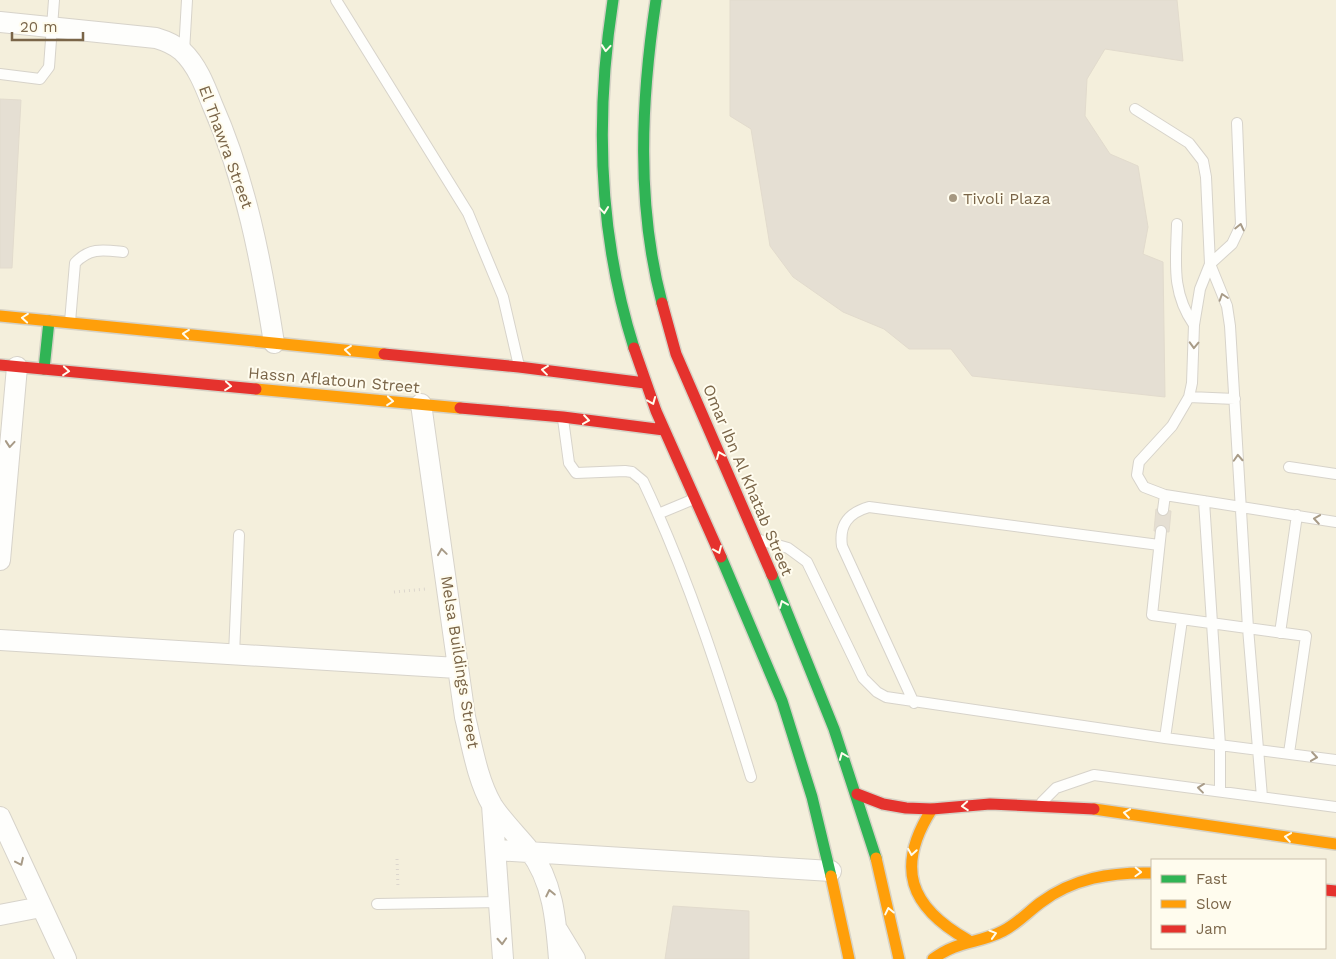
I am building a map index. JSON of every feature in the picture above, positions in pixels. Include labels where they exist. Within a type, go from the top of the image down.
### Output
[{"type":"street","points":[[613,0],[607,33],[601,94],[600,152],[604,210],[613,268],[623,311],[645,383],[664,430],[696,498],[781,700],[808,785],[831,871],[849,959]]},
{"type":"street","name":"Omar Ibn Al Khatab Street","points":[[656,0],[645,64],[643,160],[646,208],[661,297],[672,342],[757,539],[824,705],[857,794],[887,903],[898,959]]},
{"type":"street","name":"El Thawra Street","points":[[0,22],[156,38],[173,44],[184,52],[203,82],[240,178],[262,265],[274,343]]},
{"type":"street","name":"Hassn Aflatoun Street","points":[[0,316],[519,367],[645,383]]},
{"type":"street","points":[[44,369],[49,321]]},
{"type":"street","name":"Hassn Aflatoun Street","points":[[9,366],[563,417],[664,430]]},
{"type":"street","points":[[0,560],[9,366]]},
{"type":"street","name":"Melsa Buildings Street","points":[[421,404],[465,716],[477,765],[492,805],[530,852],[546,878],[557,930],[559,959]]},
{"type":"street","points":[[0,640],[458,668]]},
{"type":"street","points":[[857,794],[883,804],[906,808],[932,809],[990,804],[1094,809],[1336,844]]},
{"type":"street","points":[[492,805],[501,902],[503,959]]},
{"type":"street","points":[[932,809],[922,821],[911,852],[914,884],[928,913],[940,924],[968,940]]},
{"type":"street","points":[[0,817],[66,959]]},
{"type":"street","points":[[496,850],[831,871]]},
{"type":"street","points":[[934,959],[950,946],[968,940],[995,935],[1020,922],[1039,904],[1065,886],[1100,875],[1124,872],[1151,872]]},
{"type":"street","points":[[0,915],[41,907]]},
{"type":"street","points":[[557,930],[575,959]]},
{"type":"lane","points":[[0,74],[40,78],[44,76],[49,67],[54,0]]},
{"type":"lane","points":[[184,52],[188,0]]},
{"type":"lane","points":[[336,0],[468,213],[503,297],[519,367]]},
{"type":"lane","points":[[1135,109],[1189,143],[1203,161],[1206,177],[1210,264],[1227,306],[1230,326],[1248,628],[1262,797]]},
{"type":"lane","points":[[1237,123],[1241,225],[1232,244],[1210,264],[1200,289],[1194,325],[1192,383],[1189,397],[1172,426],[1139,462],[1137,475],[1144,487],[1165,495],[1336,522]]},
{"type":"lane","points":[[1177,224],[1177,291],[1185,313],[1194,325]]},
{"type":"lane","points":[[70,323],[76,263],[81,256],[96,249],[123,252]]},
{"type":"lane","points":[[1189,397],[1234,399]]},
{"type":"lane","points":[[563,417],[571,469],[581,474],[632,472],[643,481],[658,514],[720,674],[751,777]]},
{"type":"lane","points":[[1289,467],[1336,474]]},
{"type":"lane","points":[[1163,510],[1165,495]]},
{"type":"lane","points":[[658,514],[696,498]]},
{"type":"lane","points":[[1204,501],[1220,745],[1220,791]]},
{"type":"lane","points":[[914,703],[842,546],[840,535],[843,524],[858,510],[869,507],[1159,545]]},
{"type":"lane","points":[[1280,633],[1297,515]]},
{"type":"lane","points":[[1161,531],[1152,615],[1306,636],[1289,753]]},
{"type":"lane","points":[[234,655],[239,536]]},
{"type":"lane","points":[[757,539],[788,548],[807,562],[864,678],[877,692],[886,697],[914,703],[1336,760]]},
{"type":"lane","points":[[1165,738],[1182,620]]},
{"type":"lane","points":[[1038,805],[1056,788],[1094,775],[1336,807]]},
{"type":"lane","points":[[377,904],[501,902]]},
{"type":"path","points":[[394,592],[448,588]]},
{"type":"path","points":[[397,859],[399,903]]},
{"type":"shaded area","points":[[0,0],[1336,0],[1336,959],[0,959]]},
{"type":"building","name":"Tivoli Plaza","points":[[730,0],[1177,0],[1183,61],[1105,49],[1087,79],[1085,116],[1110,154],[1138,166],[1148,227],[1143,254],[1163,262],[1165,397],[972,376],[951,349],[909,349],[884,329],[843,312],[793,277],[770,246],[751,129],[730,116]]},
{"type":"building","points":[[0,99],[21,100],[12,268],[0,268]]},
{"type":"building","points":[[1156,509],[1171,511],[1169,532],[1154,531]]},
{"type":"building","points":[[673,906],[749,911],[749,959],[665,959]]},
{"type":"traffic: fast","points":[[613,0],[604,88],[602,131],[603,175],[613,262],[634,348]]},
{"type":"traffic: fast","points":[[656,0],[647,76],[644,152],[648,228],[662,303]]},
{"type":"traffic: fast","points":[[44,369],[49,321]]},
{"type":"traffic: fast","points":[[721,557],[782,701],[812,797],[831,876]]},
{"type":"traffic: fast","points":[[772,575],[834,729],[876,858]]},
{"type":"traffic: slow","points":[[0,316],[384,354]]},
{"type":"traffic: slow","points":[[256,389],[460,408]]},
{"type":"traffic: slow","points":[[932,809],[914,849],[912,867],[914,884],[921,899],[932,914],[968,940]]},
{"type":"traffic: slow","points":[[1094,809],[1336,844]]},
{"type":"traffic: slow","points":[[876,858],[899,959]]},
{"type":"traffic: slow","points":[[933,959],[951,948],[1003,931],[1053,894],[1079,882],[1107,875],[1151,873]]},
{"type":"traffic: slow","points":[[831,876],[849,959]]},
{"type":"traffic: jam","points":[[662,303],[676,354],[772,575]]},
{"type":"traffic: jam","points":[[634,348],[656,411],[721,557]]},
{"type":"traffic: jam","points":[[384,354],[519,367],[645,383]]},
{"type":"traffic: jam","points":[[0,365],[256,389]]},
{"type":"traffic: jam","points":[[460,408],[563,417],[664,430]]},
{"type":"traffic: jam","points":[[857,794],[883,804],[906,808],[932,809],[990,804],[1094,809]]},
{"type":"traffic: jam","points":[[1326,890],[1336,891]]},
{"type":"place","name":"Tivoli Plaza","points":[[953,198]]}]
